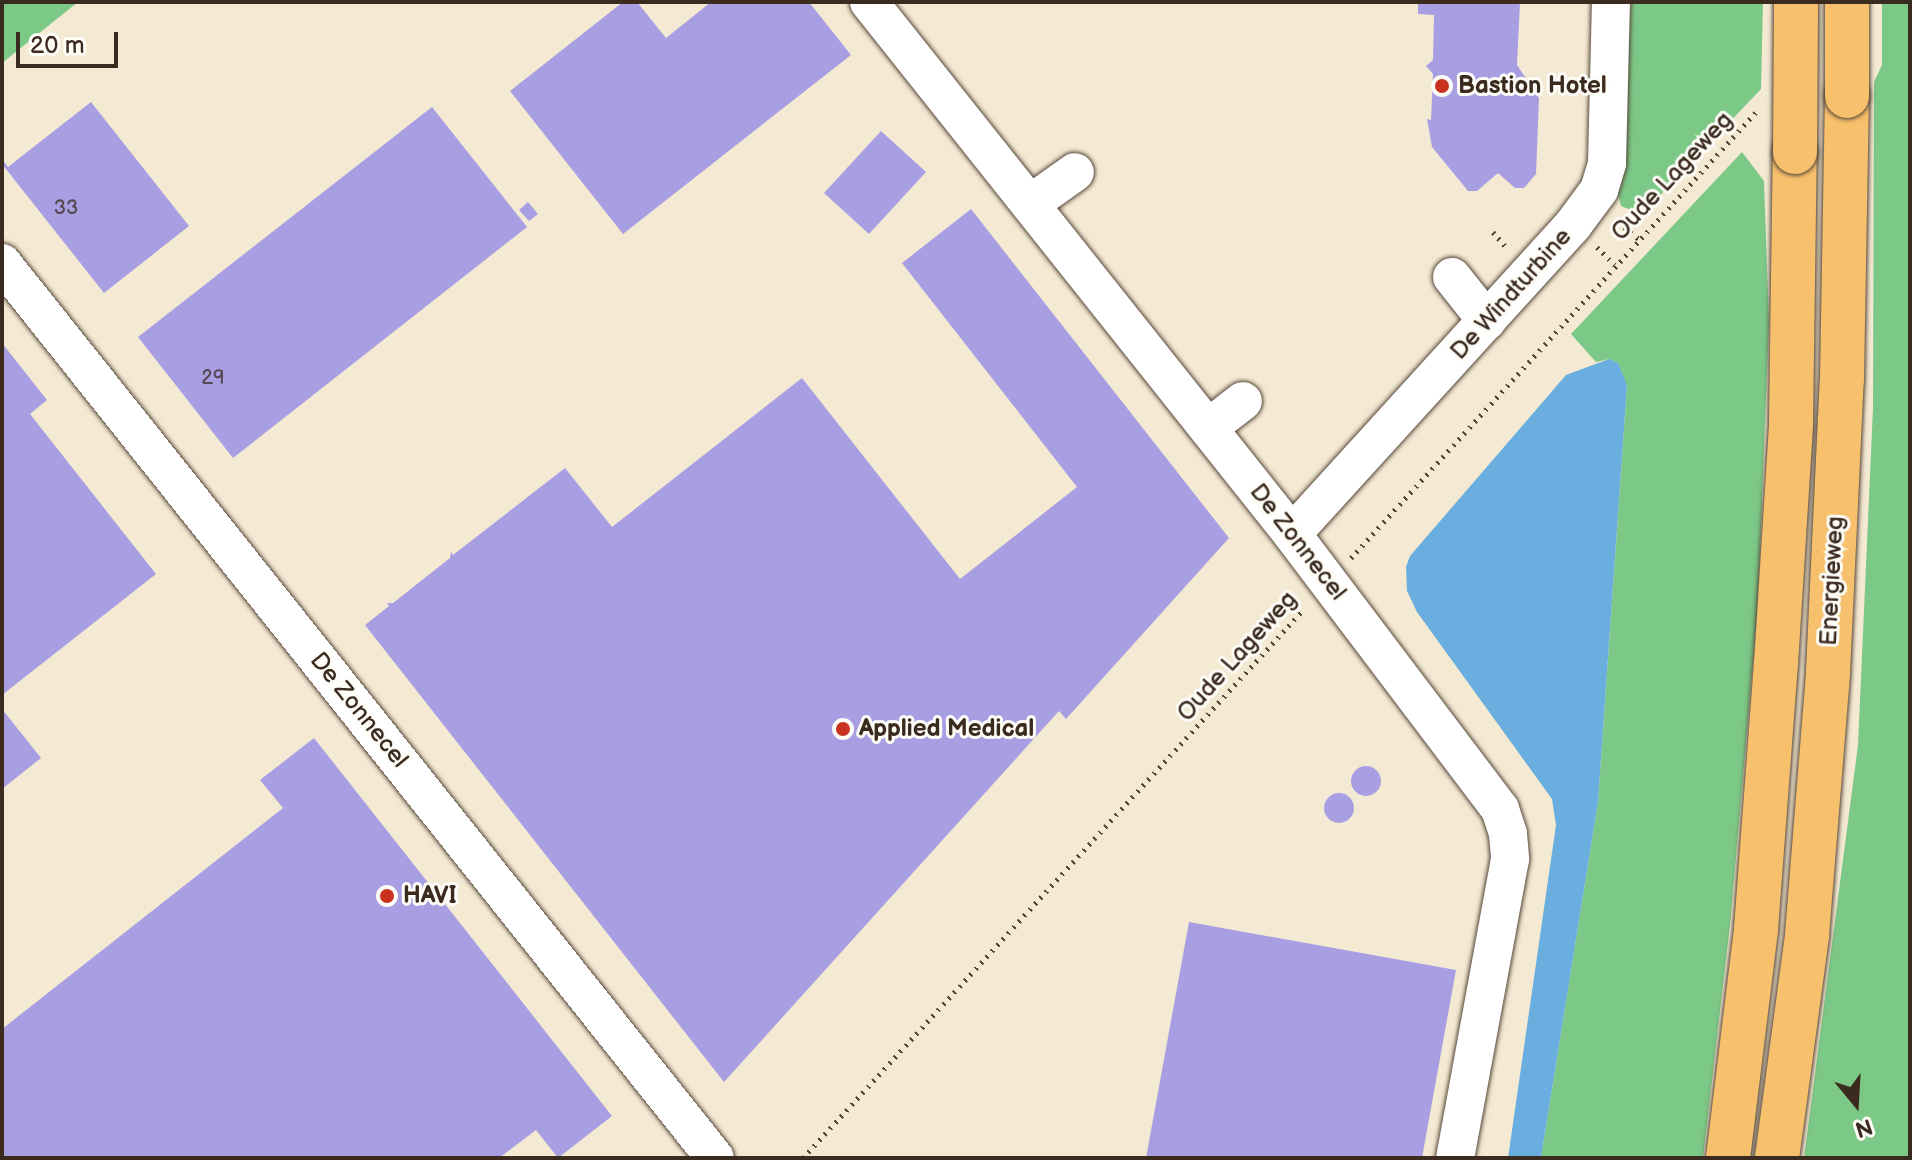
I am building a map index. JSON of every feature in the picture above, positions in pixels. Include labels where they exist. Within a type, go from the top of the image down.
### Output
[{"type":"main road","name":"Energieweg","points":[[1728,1158],[1756,929],[1791,423],[1796,2]]},
{"type":"main road","name":"Energieweg","points":[[1777,1158],[1807,935],[1828,672],[1842,379],[1847,2]]},
{"type":"street","name":"De Zonnecel","points":[[869,2],[1292,534],[1500,809],[1508,834],[1510,859],[1455,1158]]},
{"type":"street","name":"De Windturbine","points":[[1292,534],[1573,225],[1599,190],[1607,163],[1611,2]]},
{"type":"street","points":[[1030,204],[1075,172]]},
{"type":"street","name":"De Zonnecel","points":[[2,263],[715,1158]]},
{"type":"street","points":[[1452,277],[1487,321]]},
{"type":"street","points":[[1208,428],[1243,401]]},
{"type":"path","name":"Oude Lageweg","points":[[803,1158],[1765,103]]},
{"type":"green space","points":[[2,2],[78,2],[2,63]]},
{"type":"green space","points":[[1631,2],[1763,2],[1761,89],[1650,206],[1636,212],[1621,206],[1618,194],[1622,183]]},
{"type":"green space","points":[[1882,2],[1910,2],[1910,1158],[1804,1158],[1858,745],[1873,408],[1874,82],[1882,65]]},
{"type":"green space","points":[[1742,152],[1764,181],[1769,322],[1758,604],[1730,925],[1703,1158],[1541,1158],[1598,802],[1627,386],[1618,363],[1609,359],[1596,362],[1571,334]]},
{"type":"water","points":[[1609,359],[1618,363],[1627,385],[1598,802],[1541,1158],[1508,1158],[1556,825],[1552,799],[1417,612],[1407,591],[1406,567],[1410,556],[1566,375]]},
{"type":"building","points":[[623,2],[637,2],[666,38],[711,2],[809,2],[851,55],[623,234],[510,91]]},
{"type":"building","points":[[1418,2],[1520,2],[1517,65],[1539,98],[1536,174],[1524,188],[1515,188],[1498,173],[1477,191],[1468,191],[1432,147],[1427,119],[1431,120],[1433,74],[1426,66],[1433,60],[1434,15],[1418,14]]},
{"type":"building","points":[[91,102],[189,226],[104,293],[2,164],[2,159],[8,167]]},
{"type":"building","points":[[432,107],[527,227],[233,458],[138,337]]},
{"type":"building","points":[[881,131],[926,172],[869,234],[824,193]]},
{"type":"building","points":[[528,202],[538,214],[529,221],[519,210]]},
{"type":"building","points":[[971,209],[1229,538],[1066,719],[1059,711],[724,1082],[365,625],[389,606],[387,603],[393,603],[450,558],[451,552],[453,555],[565,468],[612,527],[802,378],[960,579],[1077,487],[902,263]]},
{"type":"building","points":[[2,343],[47,400],[30,414],[156,574],[2,695]]},
{"type":"building","points":[[2,709],[41,758],[2,789]]},
{"type":"building","points":[[314,738],[612,1116],[558,1158],[536,1130],[499,1158],[2,1158],[2,1029],[283,808],[260,780]]},
{"type":"building","points":[[1366,766],[1377,770],[1381,781],[1377,792],[1366,796],[1355,792],[1351,781],[1355,770]]},
{"type":"building","points":[[1339,793],[1350,797],[1354,808],[1350,819],[1339,823],[1328,819],[1324,808],[1328,797]]},
{"type":"building","points":[[1189,922],[1456,970],[1422,1158],[1146,1158]]},
{"type":"place","name":"Bastion Hotel","points":[[1442,86]]},
{"type":"place","name":"Applied Medical","points":[[843,729]]},
{"type":"place","name":"HAVI","points":[[387,896]]}]
